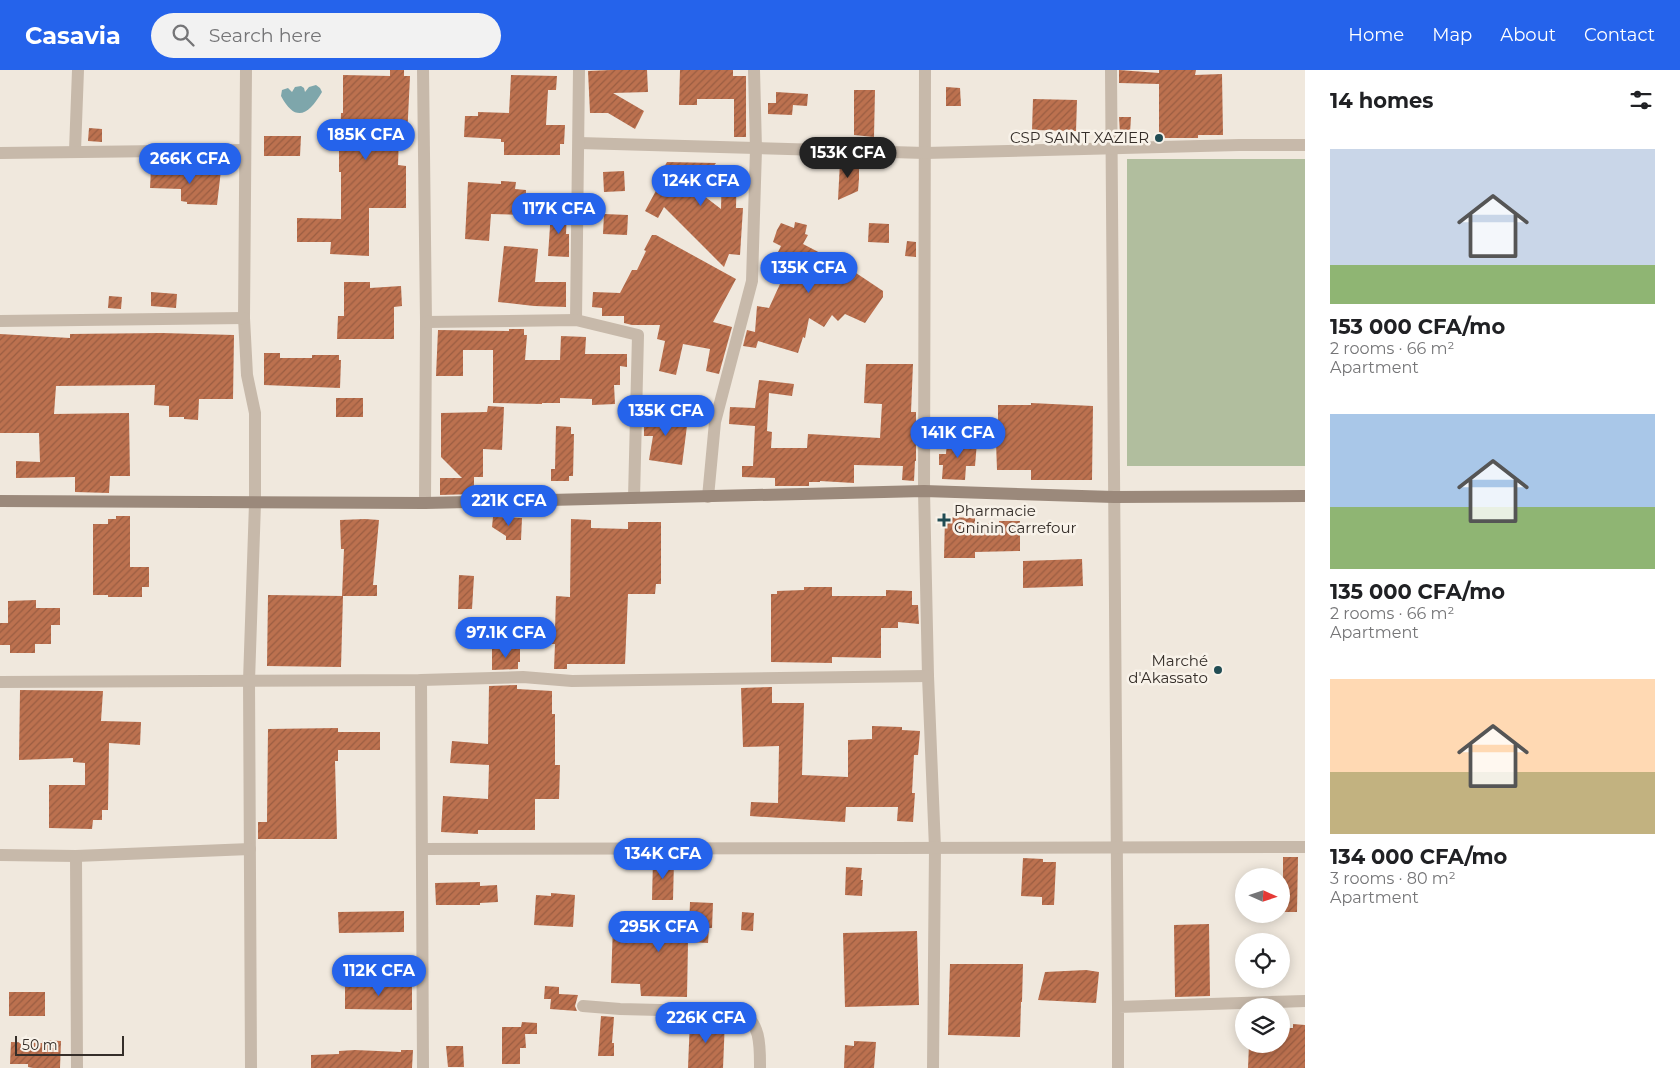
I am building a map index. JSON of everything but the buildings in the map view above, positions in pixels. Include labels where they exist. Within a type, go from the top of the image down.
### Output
[{"type":"street","points":[[75,151],[78,70]]},
{"type":"street","points":[[246,70],[244,318],[247,374],[255,413],[249,681],[251,1068]]},
{"type":"street","points":[[423,70],[426,322],[425,504]]},
{"type":"street","points":[[576,320],[579,70]]},
{"type":"street","points":[[708,497],[715,422],[752,281],[756,149],[754,70]]},
{"type":"street","points":[[925,70],[924,491],[928,676],[935,848],[933,1068]]},
{"type":"street","points":[[1111,70],[1118,1068]]},
{"type":"street","points":[[579,144],[925,153],[1305,145]]},
{"type":"street","points":[[0,153],[244,150]]},
{"type":"street","points":[[0,321],[244,318]]},
{"type":"street","points":[[426,322],[576,320],[638,335],[634,498]]},
{"type":"street","points":[[0,501],[425,504],[924,491],[1114,497],[1305,496]]},
{"type":"street","points":[[0,682],[421,680],[523,677],[572,681],[928,676]]},
{"type":"street","points":[[421,680],[423,1068]]},
{"type":"street","points":[[423,849],[1305,847]]},
{"type":"street","points":[[0,855],[76,856],[250,849]]},
{"type":"street","points":[[76,856],[77,1068]]},
{"type":"street","points":[[1118,1007],[1305,1001]]},
{"type":"street","points":[[583,1006],[620,1009],[741,1012],[750,1016],[755,1024],[760,1045],[760,1068]]},
{"type":"green space","points":[[1127,159],[1305,159],[1305,466],[1127,466]]},
{"type":"water","points":[[316,85],[322,92],[312,106],[302,113],[292,110],[281,96],[282,90],[288,88],[292,92],[295,87],[301,86],[305,92],[309,87]]},
{"type":"place","name":"CSP SAINT XAZIER","points":[[1159,138]]},
{"type":"place","name":"Pharmacie Gninin carrefour","points":[[944,520]]},
{"type":"place","name":"Marché d'Akassato","points":[[1218,670]]}]
